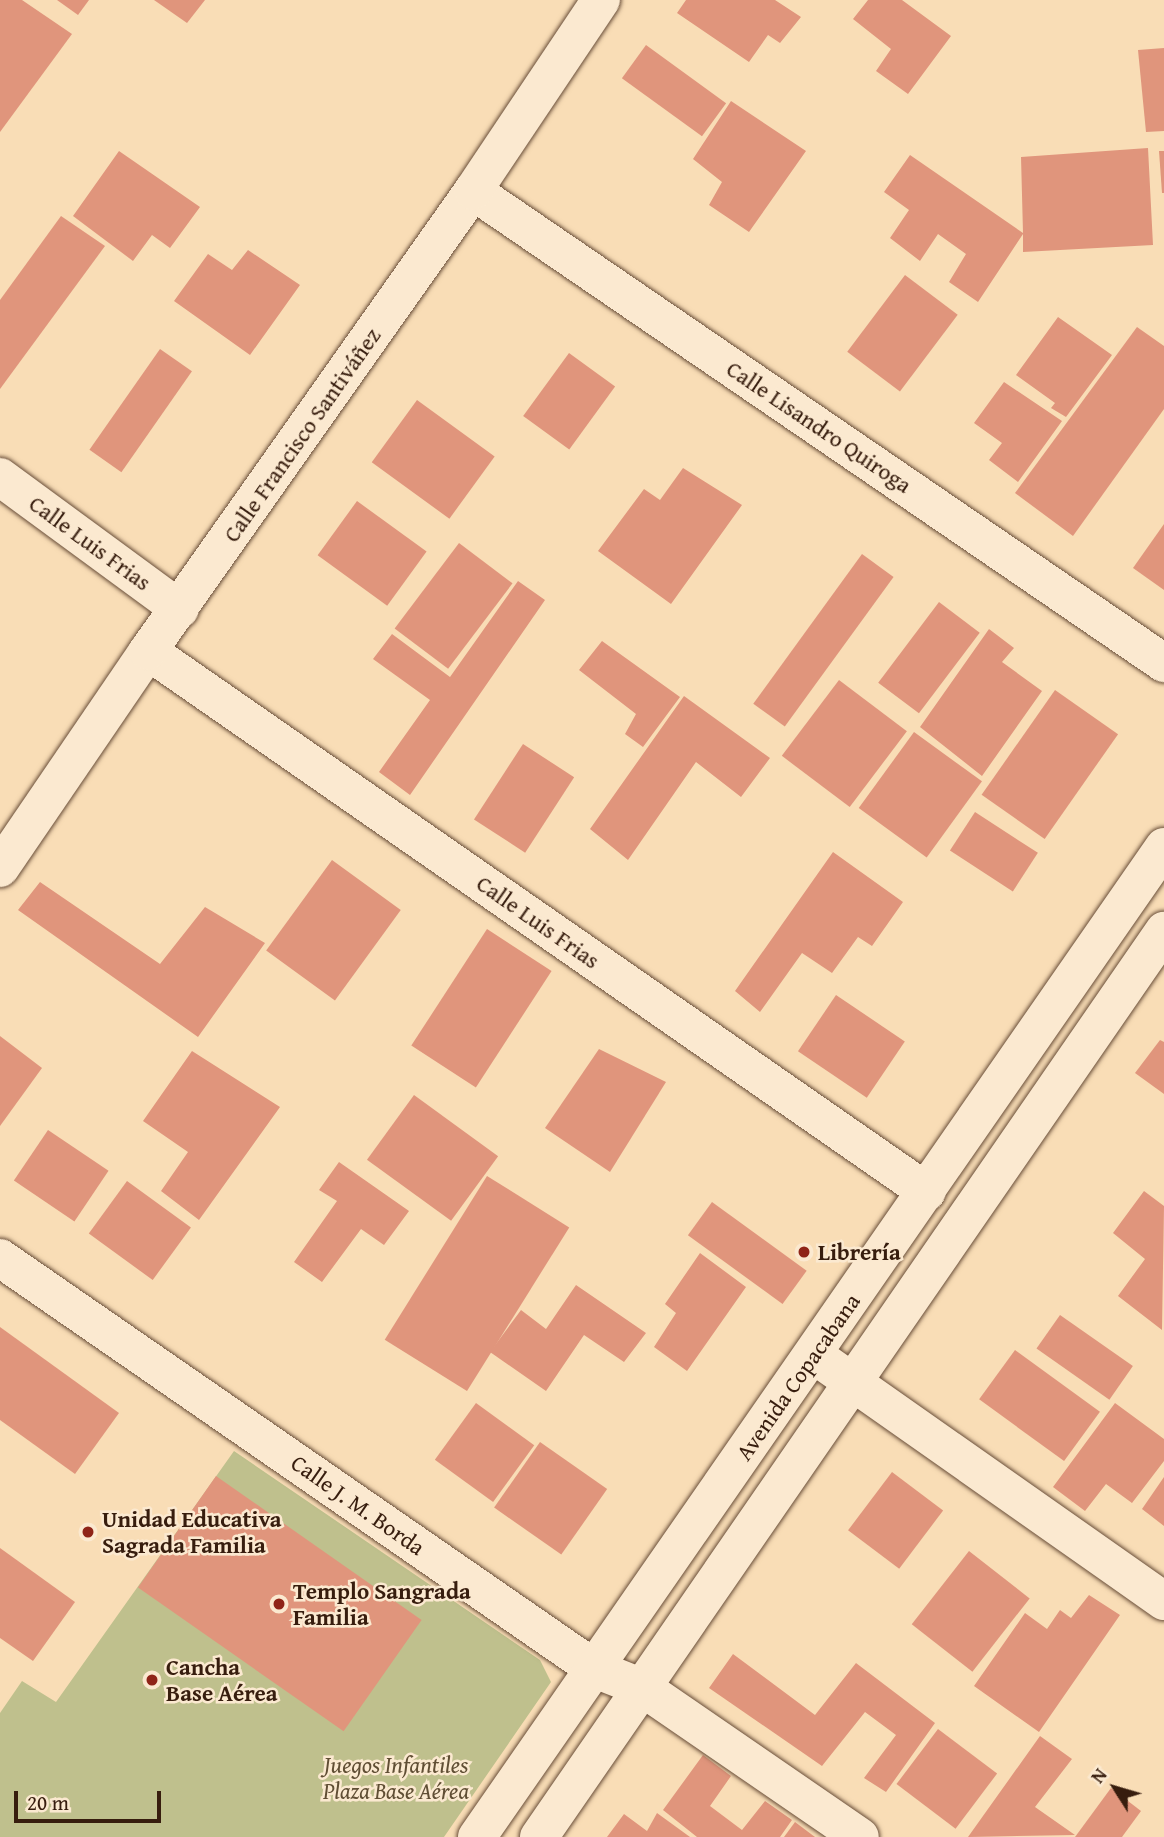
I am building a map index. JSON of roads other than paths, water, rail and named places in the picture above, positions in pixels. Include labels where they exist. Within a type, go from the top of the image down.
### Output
[{"type":"street","name":"Calle Francisco Santiváñez","points":[[0,868],[148,651],[473,191],[601,0]]},
{"type":"street","name":"Calle Lisandro Quiroga","points":[[473,191],[1164,663]]},
{"type":"street","name":"Calle Luis Frias","points":[[0,477],[180,609]]},
{"type":"street","name":"Calle Luis Frias","points":[[148,651],[927,1192]]},
{"type":"street","name":"Avenida Copacabana","points":[[477,1837],[1164,847]]},
{"type":"street","name":"Avenida Copacabana","points":[[539,1837],[1164,931]]},
{"type":"street","name":"Calle J. M. Borda","points":[[0,1258],[595,1669],[643,1688],[860,1837]]},
{"type":"street","points":[[814,1355],[1164,1601]]},
{"type":"place","name":"Librería","points":[[804,1252]]},
{"type":"place","name":"Unidad Educativa Sagrada Familia","points":[[88,1532]]},
{"type":"place","name":"Templo Sangrada Familia","points":[[279,1604]]},
{"type":"place","name":"Cancha Base Aérea","points":[[152,1680]]},
{"type":"park label","name":"Juegos Infantiles Plaza Base Aérea","points":[[396,1778]]}]
